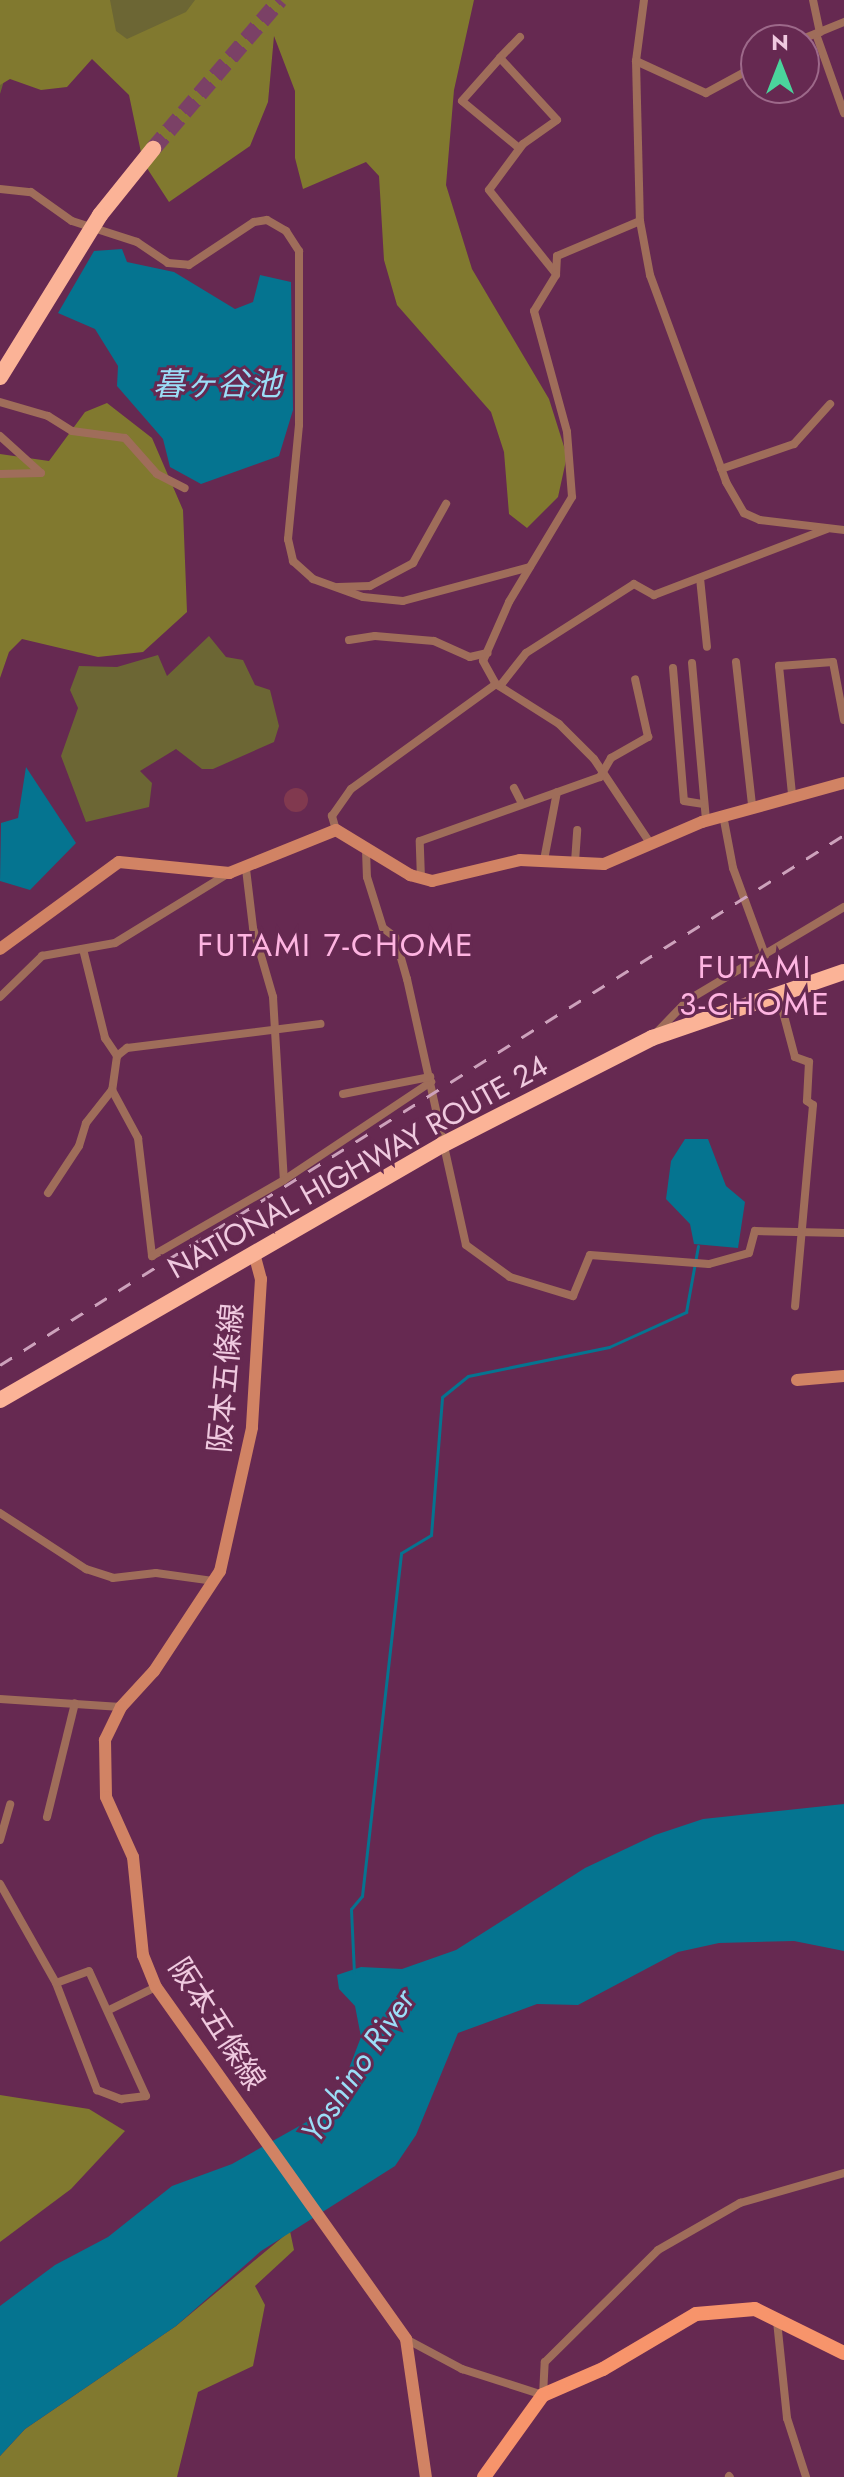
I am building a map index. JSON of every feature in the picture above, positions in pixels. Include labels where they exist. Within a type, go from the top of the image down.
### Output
[{"type":"highway","points":[[0,377],[100,215],[153,149]]},
{"type":"highway","name":"NATIONAL HIGHWAY ROUTE 24","points":[[0,1400],[255,1257],[442,1145],[652,1038],[779,997],[844,972]]},
{"type":"main road","points":[[0,949],[119,862],[229,873],[246,869],[336,830],[421,879],[544,860],[604,864],[706,820],[792,794],[844,783]]},
{"type":"main road","name":"阪本五條線","points":[[255,1257],[261,1279],[252,1428],[214,1581],[154,1671],[121,1707],[101,1759],[106,1797],[133,1857],[143,1955],[156,1987],[406,2339],[416,2371],[426,2477]]},
{"type":"main road","points":[[797,1380],[844,1376]]},
{"type":"main road","points":[[484,2477],[543,2395],[603,2369],[696,2314],[755,2309],[797,2325],[844,2353]]},
{"type":"street","points":[[644,0],[636,61],[640,221],[650,275],[721,469],[744,513],[844,530]]},
{"type":"street","points":[[813,0],[817,24]]},
{"type":"street","points":[[820,32],[844,22]]},
{"type":"street","points":[[519,148],[462,101],[520,37]]},
{"type":"street","points":[[820,39],[844,113]]},
{"type":"street","points":[[500,58],[557,120],[519,148],[489,190],[556,275]]},
{"type":"street","points":[[636,61],[706,93],[740,75]]},
{"type":"street","points":[[0,189],[31,192],[72,221],[137,242],[168,263],[189,265],[254,222],[267,220],[286,231],[299,251],[299,425],[288,539],[293,561],[330,587],[363,597],[430,599],[530,567]]},
{"type":"street","points":[[640,221],[557,256],[556,275],[534,311],[567,432],[572,497],[530,567],[483,661],[498,685],[559,724],[603,770],[650,843]]},
{"type":"street","points":[[0,402],[48,416],[72,431],[125,438],[157,474],[185,488]]},
{"type":"street","points":[[721,469],[794,444],[830,404]]},
{"type":"street","points":[[0,436],[41,473],[0,474]]},
{"type":"street","points":[[330,587],[370,586],[413,563],[446,504]]},
{"type":"street","points":[[336,830],[332,816],[351,789],[498,685],[526,653],[634,584],[654,595],[828,529]]},
{"type":"street","points":[[700,578],[707,647]]},
{"type":"street","points":[[349,640],[375,636],[434,641],[470,657],[488,653]]},
{"type":"street","points":[[736,662],[752,805]]},
{"type":"street","points":[[792,794],[779,666],[833,662],[844,720]]},
{"type":"street","points":[[692,663],[706,820]]},
{"type":"street","points":[[673,668],[684,801],[704,804]]},
{"type":"street","points":[[421,879],[420,841],[557,792],[603,770],[611,758],[648,737],[635,679]]},
{"type":"street","points":[[514,788],[522,804]]},
{"type":"street","points":[[544,860],[557,792]]},
{"type":"street","points":[[723,815],[733,868],[765,955]]},
{"type":"street","points":[[575,862],[577,830]]},
{"type":"street","points":[[366,850],[367,877],[383,928],[395,937],[431,1079],[442,1145],[466,1245],[522,1282],[573,1296],[590,1255],[737,1259],[749,1253],[755,1231],[844,1233]]},
{"type":"street","points":[[246,869],[274,1026],[284,1180]]},
{"type":"street","points":[[0,997],[42,956],[83,949],[141,929],[229,873]]},
{"type":"street","points":[[652,1038],[688,1000],[844,907]]},
{"type":"street","points":[[48,1193],[79,1146],[86,1123],[112,1090],[117,1056],[105,1038],[83,949]]},
{"type":"street","points":[[779,997],[795,1057],[809,1062],[807,1101],[813,1105],[795,1306]]},
{"type":"street","points":[[117,1056],[127,1048],[274,1026],[321,1024]]},
{"type":"street","points":[[343,1094],[431,1079]]},
{"type":"street","points":[[112,1090],[138,1138],[152,1256],[284,1180],[431,1079]]},
{"type":"street","points":[[0,1513],[86,1569],[113,1578],[132,1581],[156,1573],[214,1581]]},
{"type":"street","points":[[0,1699],[121,1707]]},
{"type":"street","points":[[47,1817],[75,1703]]},
{"type":"street","points":[[0,1840],[10,1804]]},
{"type":"street","points":[[0,1884],[56,1983],[97,2090],[137,2100],[147,2089],[111,2009],[89,1971],[56,1983]]},
{"type":"street","points":[[111,2009],[156,1987]]},
{"type":"street","points":[[406,2339],[462,2369],[543,2395],[545,2362],[658,2250],[740,2203],[844,2173]]},
{"type":"street","points":[[797,2325],[777,2321],[787,2418],[806,2477]]},
{"type":"shaded area","points":[[0,0],[225,0],[163,73],[27,5],[0,94]]},
{"type":"shaded area","points":[[0,0],[110,0],[116,31],[127,39],[186,12],[195,0],[474,0],[454,90],[446,185],[472,269],[549,399],[567,456],[558,497],[527,528],[509,514],[504,452],[491,412],[397,305],[384,260],[379,176],[366,162],[303,189],[295,158],[295,91],[274,36],[268,102],[250,146],[169,202],[143,162],[129,95],[92,59],[67,87],[41,90],[10,79],[0,85]]},
{"type":"shaded area","points":[[107,403],[152,438],[183,510],[187,612],[143,652],[98,657],[22,639],[9,652],[0,678],[0,454],[49,461],[85,412]]},
{"type":"shaded area","points":[[209,636],[226,657],[243,660],[255,685],[270,690],[279,726],[274,742],[213,769],[202,769],[176,749],[140,771],[152,783],[149,807],[86,822],[61,756],[78,708],[70,690],[79,666],[117,667],[158,655],[167,676]]},
{"type":"shaded area","points":[[0,2095],[89,2109],[125,2131],[71,2189],[0,2242]]},
{"type":"shaded area","points":[[290,2231],[294,2250],[255,2286],[265,2305],[253,2366],[198,2392],[177,2477],[0,2477],[0,2456],[25,2429],[176,2326]]},
{"type":"water","name":"暮ヶ谷池","points":[[122,249],[127,262],[174,272],[235,309],[253,302],[260,275],[291,282],[293,410],[279,456],[201,484],[170,467],[163,439],[117,386],[118,366],[95,329],[58,313],[94,251]]},
{"type":"water","points":[[26,767],[76,843],[30,890],[0,881],[1,823],[18,818]]},
{"type":"water","points":[[685,1139],[708,1139],[726,1186],[745,1202],[738,1248],[694,1244],[690,1224],[666,1199],[671,1161]]},
{"type":"water","name":"Yoshino River","points":[[844,1804],[844,1951],[794,1941],[719,1943],[678,1952],[578,2005],[537,2004],[458,2033],[416,2135],[395,2166],[261,2251],[176,2326],[25,2429],[0,2456],[0,2306],[55,2265],[108,2237],[172,2186],[232,2164],[317,2116],[343,2084],[361,2037],[355,2006],[339,1989],[337,1975],[361,1967],[402,1969],[456,1950],[585,1868],[655,1835],[703,1819]]},
{"type":"building","points":[[296,788],[307,795],[308,800],[301,811],[296,812],[285,805],[284,800],[291,789]]},
{"type":"waterway","points":[[354,1973],[351,1909],[362,1896],[401,1553],[431,1535],[442,1397],[468,1376],[609,1347],[686,1312],[698,1246]]},
{"type":"tunnel","points":[[153,149],[280,0]]},
{"type":"railway","points":[[0,1365],[844,835]]},
{"type":"district","name":"FUTAMI 7-CHOME","points":[[336,945]]},
{"type":"district","name":"FUTAMI 3-CHOME","points":[[755,986]]}]
